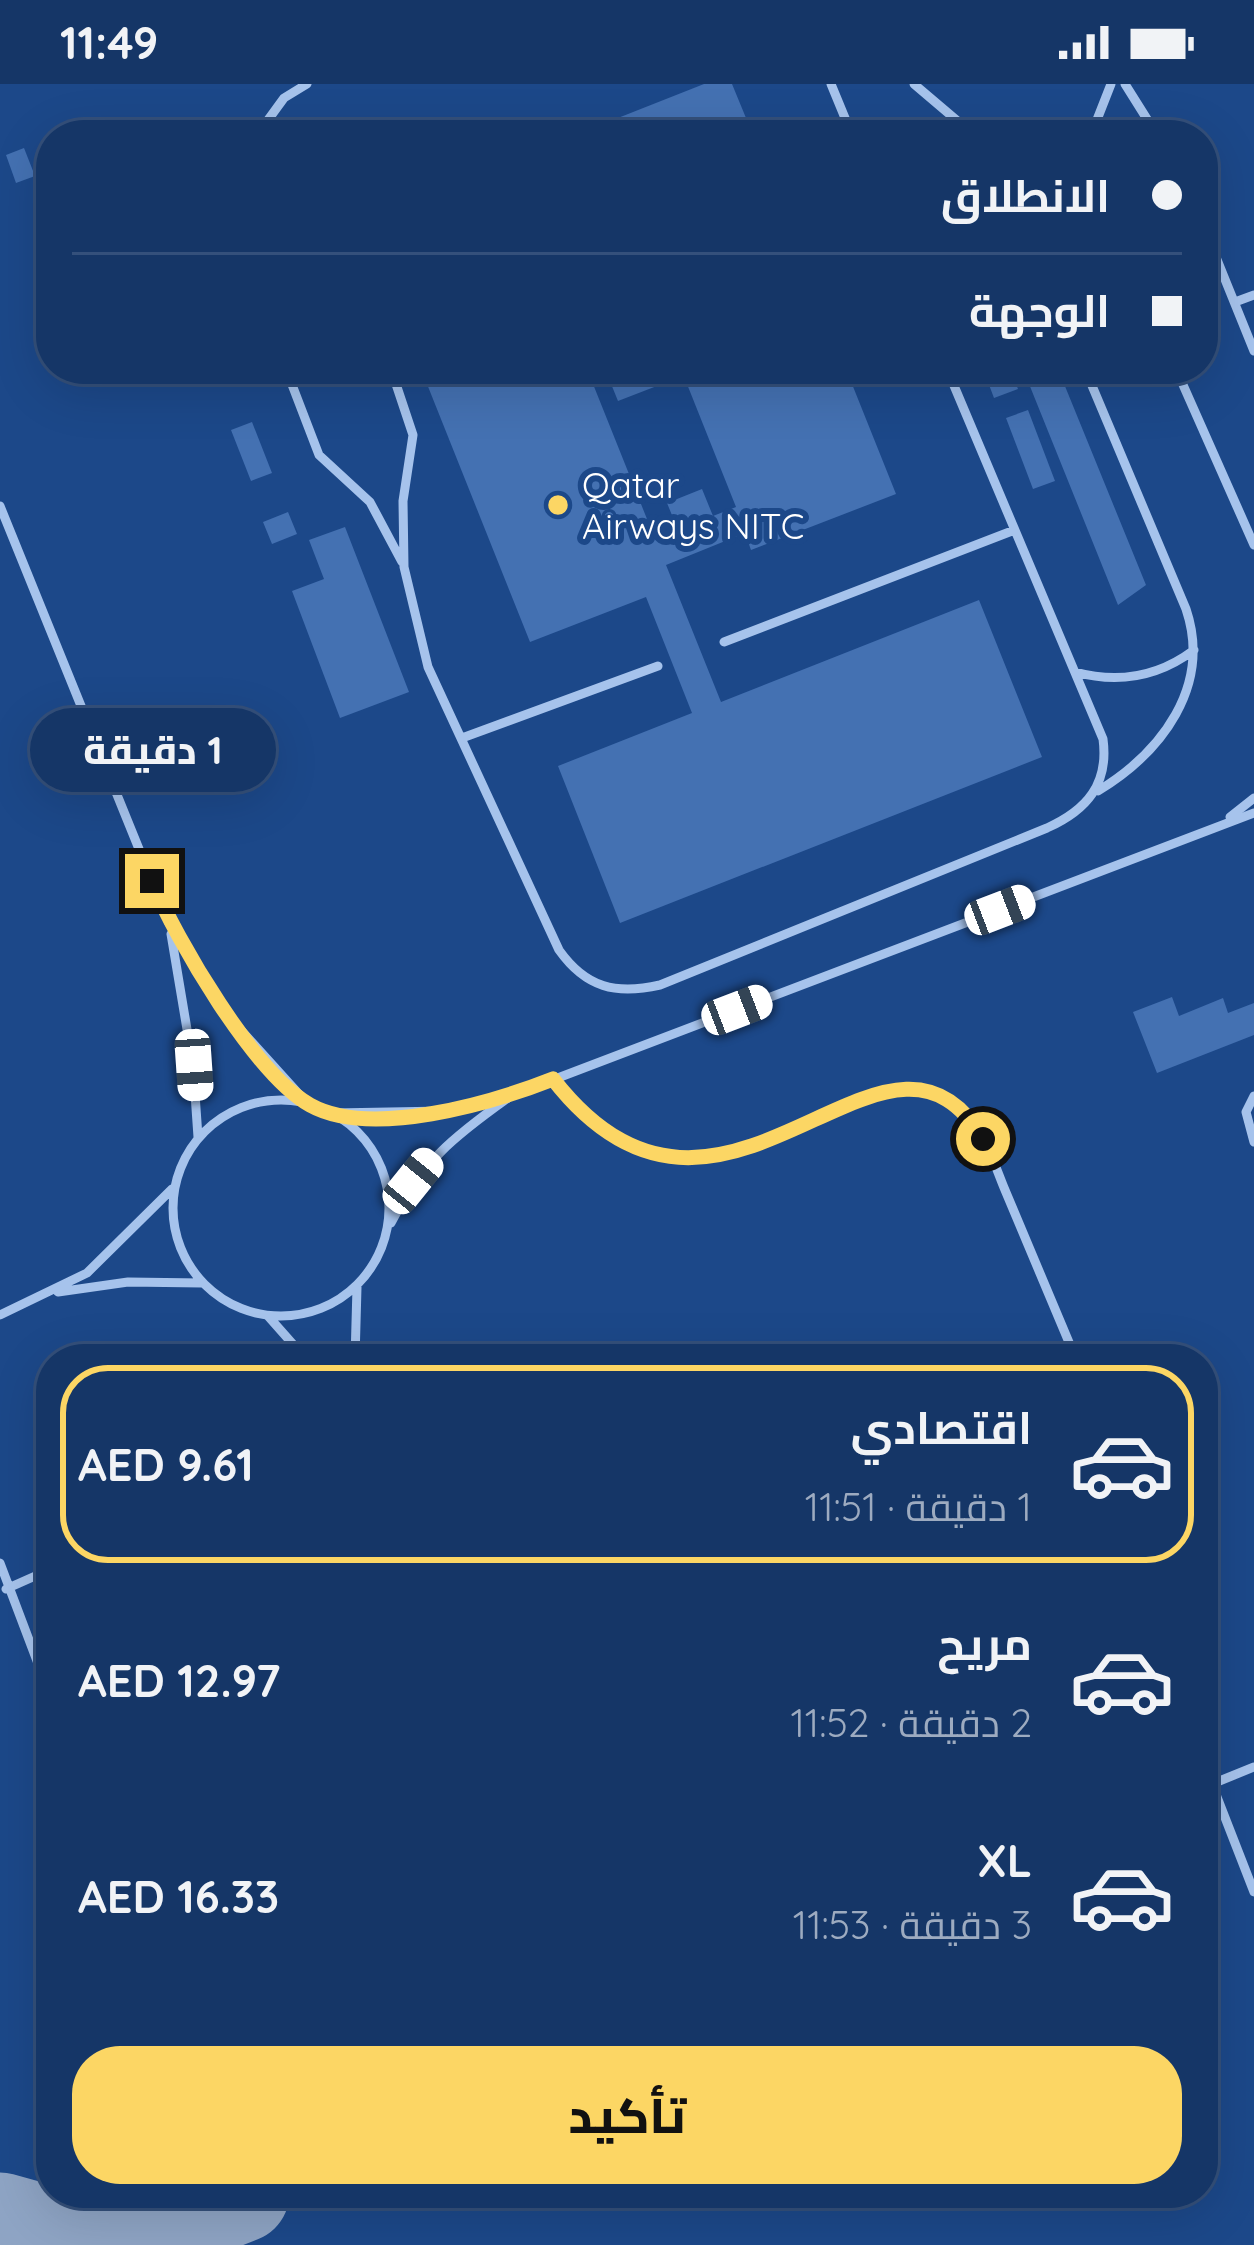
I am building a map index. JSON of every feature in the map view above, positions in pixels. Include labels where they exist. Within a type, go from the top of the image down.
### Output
[{"type":"lane","points":[[268,120],[284,98],[307,84]]},
{"type":"lane","points":[[831,84],[846,120]]},
{"type":"lane","points":[[914,84],[956,120]]},
{"type":"lane","points":[[1096,120],[1111,84]]},
{"type":"lane","points":[[1125,84],[1147,120]]},
{"type":"lane","points":[[1218,261],[1254,351]]},
{"type":"lane","points":[[1235,302],[1254,295]]},
{"type":"lane","points":[[292,384],[319,455],[370,502],[404,567]]},
{"type":"lane","points":[[396,384],[413,435],[403,501],[404,567],[428,667],[559,950],[588,981],[626,991],[660,985],[1067,819],[1134,767],[1175,717],[1194,650],[1186,609],[1091,384]]},
{"type":"lane","points":[[953,384],[1103,739],[1103,776],[1095,793]]},
{"type":"lane","points":[[1183,384],[1254,545]]},
{"type":"lane","points":[[0,506],[169,923],[231,1019],[308,1104]]},
{"type":"lane","points":[[724,643],[1012,531]]},
{"type":"lane","points":[[1075,672],[1130,678],[1164,669],[1194,650]]},
{"type":"lane","points":[[462,738],[658,666]]},
{"type":"lane","points":[[1220,826],[1254,798]]},
{"type":"lane","points":[[0,1328],[2,1314],[53,1292],[118,1247],[174,1187],[198,1138],[221,1118],[248,1105],[278,1100],[334,1113],[444,1112],[513,1095],[1254,813]]},
{"type":"lane","points":[[169,923],[194,1065],[198,1138]]},
{"type":"lane","points":[[553,1079],[599,1131],[630,1148],[699,1160],[734,1155],[874,1094],[926,1090],[950,1099],[983,1139],[1070,1344]]},
{"type":"lane","points":[[174,1187],[176,1238],[202,1283],[244,1310],[268,1316],[301,1315],[331,1305],[357,1285],[377,1260],[413,1181],[439,1148],[513,1095]]},
{"type":"lane","points":[[1254,1096],[1246,1112],[1254,1142]]},
{"type":"lane","points":[[334,1113],[360,1135],[380,1162],[389,1195],[388,1229]]},
{"type":"lane","points":[[53,1292],[128,1282],[202,1283]]},
{"type":"lane","points":[[355,1344],[357,1285]]},
{"type":"lane","points":[[268,1316],[293,1344]]},
{"type":"lane","points":[[0,1563],[5,1589],[36,1662]]},
{"type":"lane","points":[[5,1589],[36,1576]]},
{"type":"lane","points":[[1218,1782],[1254,1767]]},
{"type":"lane","points":[[1218,1799],[1254,1892]]},
{"type":"building","points":[[704,84],[732,84],[747,120],[613,120]]},
{"type":"building","points":[[24,148],[35,176],[16,183],[6,155]]},
{"type":"building","points":[[427,384],[593,384],[655,539],[678,530],[667,503],[702,489],[713,516],[736,507],[687,384],[852,384],[896,494],[751,550],[745,533],[666,565],[721,702],[979,600],[1042,757],[620,923],[558,766],[692,713],[646,597],[530,642]]},
{"type":"building","points":[[611,384],[662,384],[618,401]]},
{"type":"building","points":[[989,384],[1016,384],[1018,389],[994,398]]},
{"type":"building","points":[[1029,384],[1064,384],[1146,585],[1118,605]]},
{"type":"building","points":[[1028,410],[1055,481],[1033,489],[1006,418]]},
{"type":"building","points":[[252,422],[272,473],[251,481],[231,430]]},
{"type":"building","points":[[288,512],[297,534],[272,544],[263,522]]},
{"type":"building","points":[[345,527],[409,692],[340,718],[292,591],[324,579],[309,540]]},
{"type":"building","points":[[1172,997],[1179,1016],[1223,998],[1228,1013],[1254,1003],[1254,1035],[1157,1073],[1133,1012]]},
{"type":"taxiway","points":[[110,2245],[202,2208]]},
{"type":"taxiway","points":[[0,2222],[54,2237],[152,2228]]},
{"type":"place","name":"Qatar Airways NITC","points":[[558,505]]},
{"type":"route","points":[[152,881],[169,923],[231,1019],[308,1104],[334,1113],[444,1112],[513,1095],[553,1079],[599,1131],[630,1148],[664,1158],[699,1160],[734,1155],[874,1094],[900,1088],[926,1090],[950,1099],[970,1117],[983,1139]]}]
